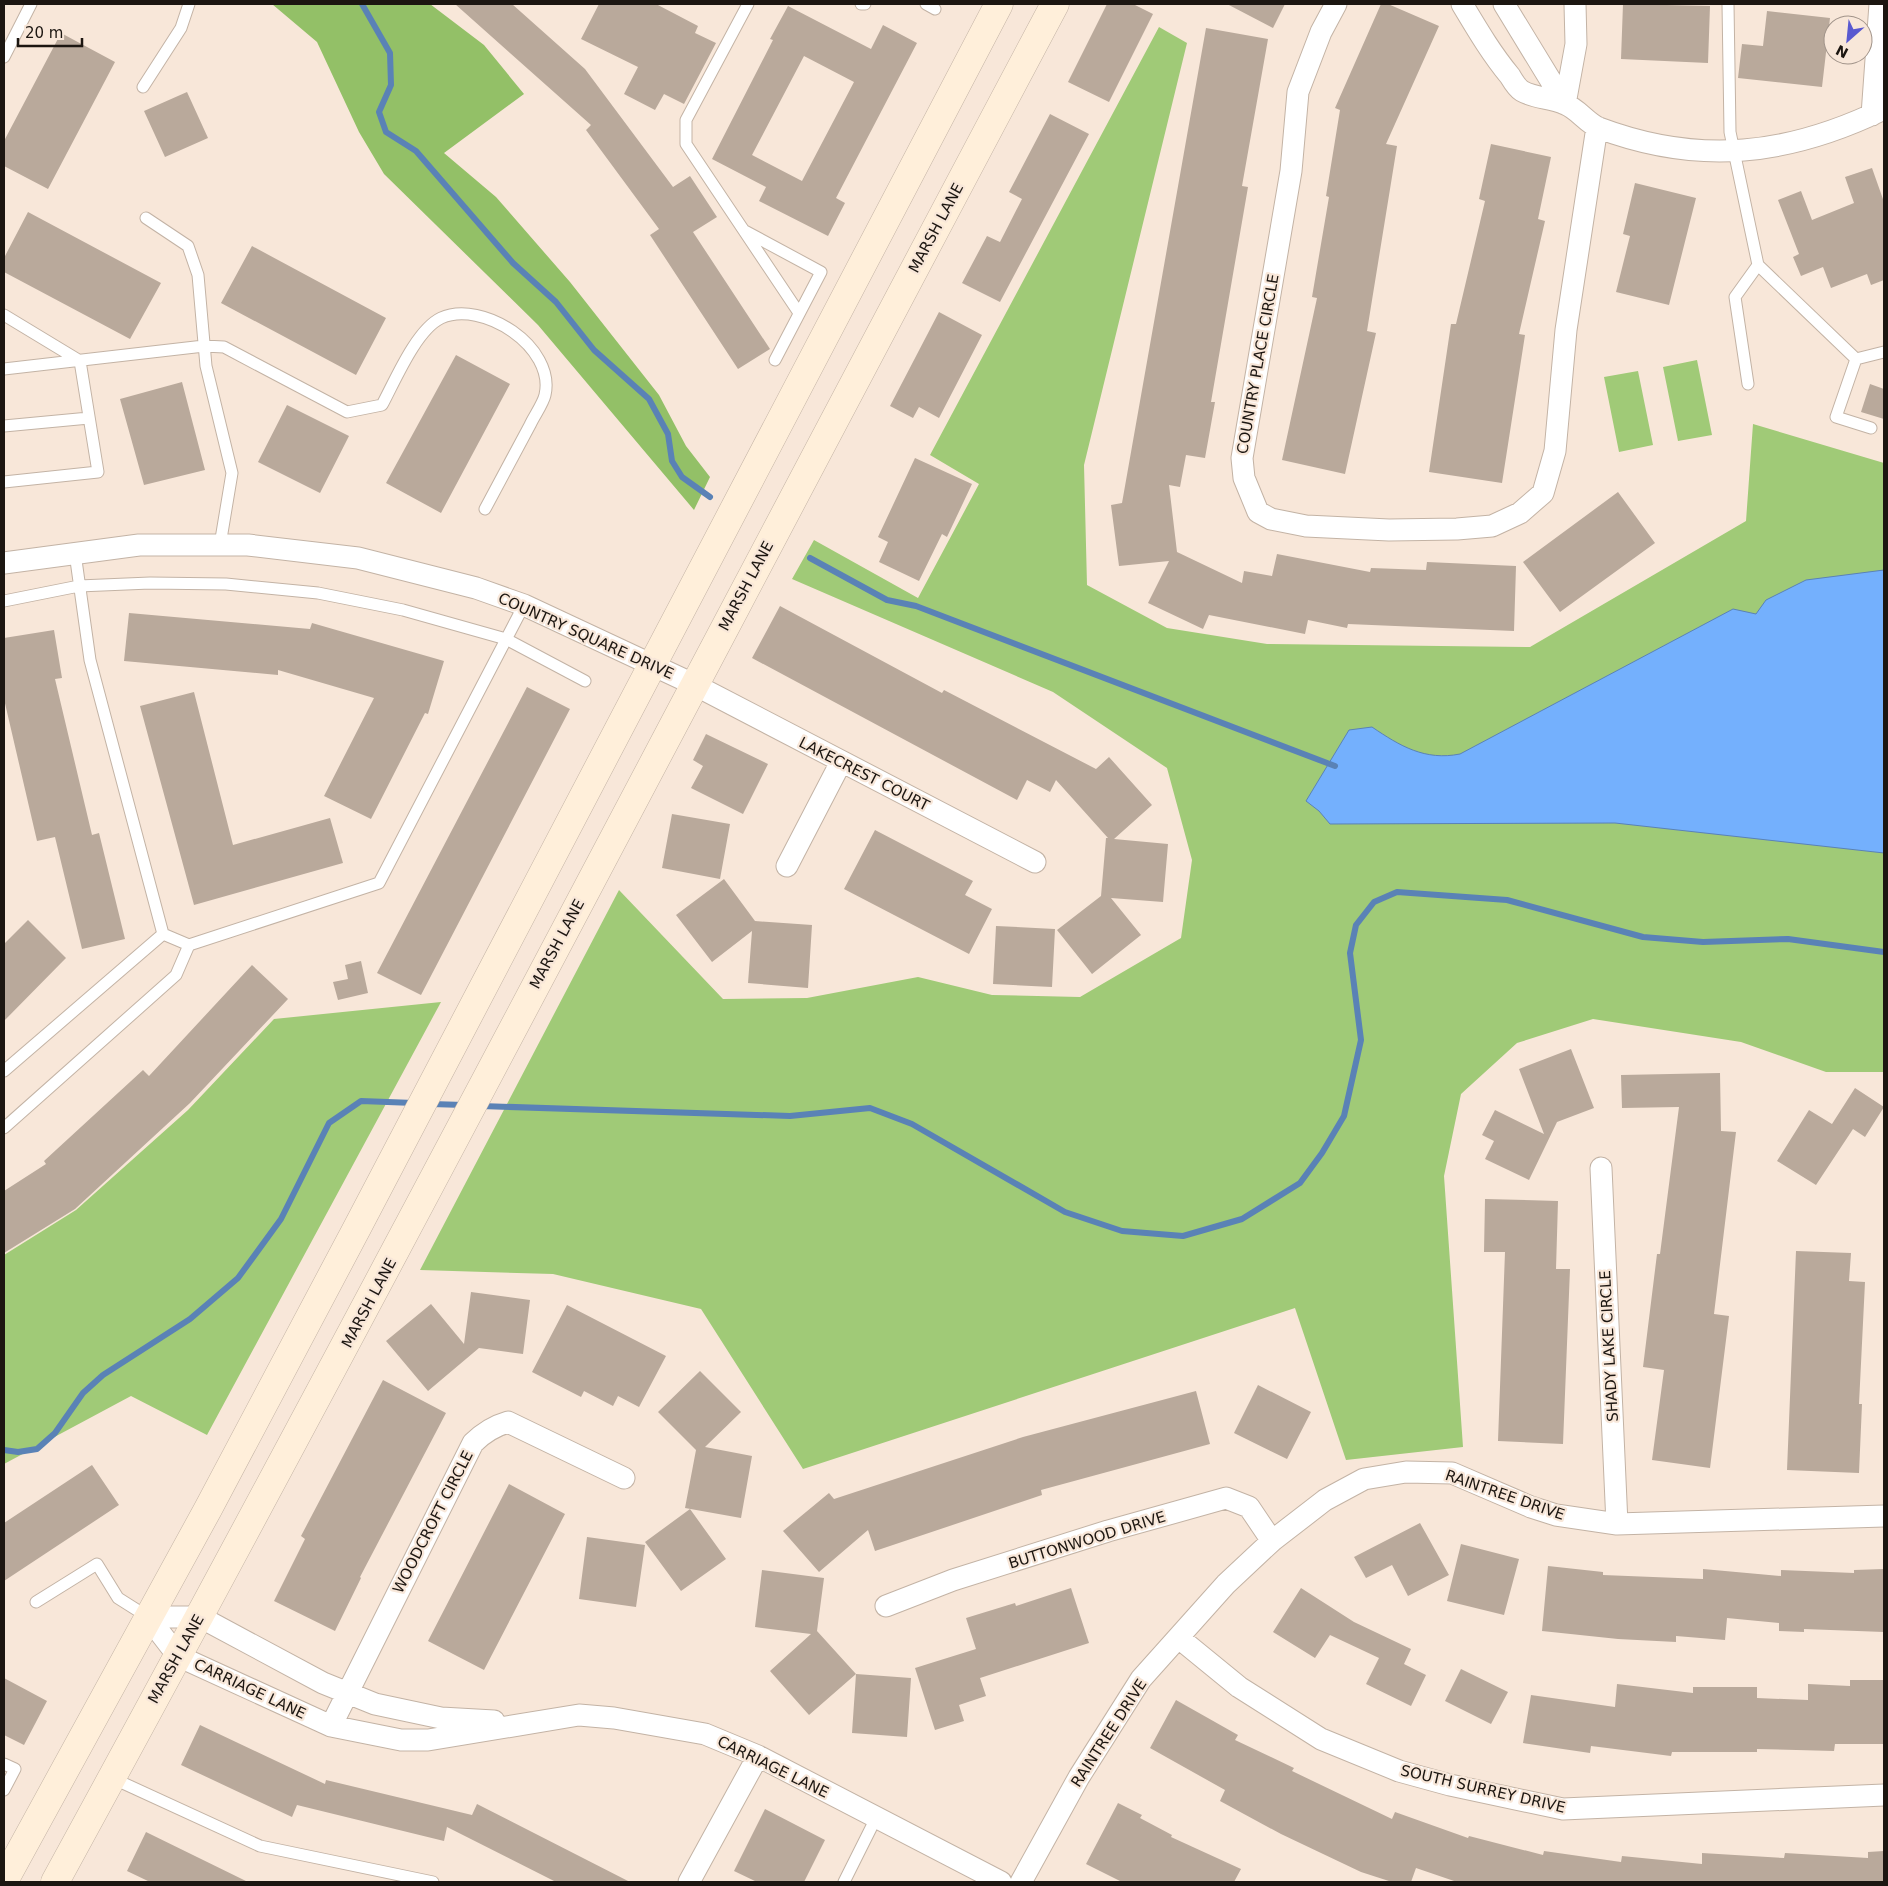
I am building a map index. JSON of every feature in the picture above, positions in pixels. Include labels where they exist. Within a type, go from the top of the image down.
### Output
[{"type":"main road","points":[[4,1881],[357,1228],[999,4]]},
{"type":"main road","name":"MARSH LANE","points":[[55,1882],[403,1240],[694,684],[1055,4]]},
{"type":"street","name":"COUNTRY PLACE CIRCLE","points":[[1336,4],[1321,32],[1298,92],[1292,171],[1242,458],[1244,478],[1258,512],[1271,518],[1306,526],[1389,530],[1466,528],[1492,526],[1520,513],[1543,493],[1554,451],[1566,330],[1596,127]]},
{"type":"street","points":[[1462,4],[1488,49],[1521,91],[1565,104],[1596,127],[1634,139],[1696,150],[1736,152],[1804,141],[1878,112],[1880,4]]},
{"type":"street","points":[[1504,4],[1565,104]]},
{"type":"street","points":[[1565,104],[1576,44],[1575,4]]},
{"type":"street","name":"COUNTRY SQUARE DRIVE","points":[[4,563],[74,552],[139,546],[248,545],[358,558],[443,579],[524,605],[694,684]]},
{"type":"street","name":"LAKECREST COURT","points":[[694,684],[1035,862]]},
{"type":"street","points":[[788,866],[841,762]]},
{"type":"street","name":"SHADY LAKE CIRCLE","points":[[1601,1168],[1617,1524]]},
{"type":"street","name":"WOODCROFT CIRCLE","points":[[331,1726],[473,1442],[480,1435],[508,1422],[624,1478]]},
{"type":"street","name":"RAINTREE DRIVE","points":[[1021,1882],[1079,1778],[1141,1679],[1226,1584],[1272,1541],[1325,1500],[1364,1479],[1406,1472],[1452,1473],[1531,1507],[1556,1515],[1617,1524],[1884,1516]]},
{"type":"street","name":"BUTTONWOOD DRIVE","points":[[886,1606],[953,1580],[1226,1498],[1249,1507],[1272,1541]]},
{"type":"street","name":"CARRIAGE LANE","points":[[148,1617],[200,1617],[323,1683],[375,1704],[442,1718],[526,1722]]},
{"type":"street","name":"CARRIAGE LANE","points":[[148,1617],[178,1656],[331,1726],[401,1740],[428,1740],[526,1722],[579,1715],[614,1718],[705,1734],[758,1756],[1001,1882]]},
{"type":"street","name":"SOUTH SURREY DRIVE","points":[[1179,1638],[1239,1687],[1321,1738],[1399,1771],[1450,1785],[1563,1809],[1884,1795]]},
{"type":"street","points":[[690,1882],[758,1756]]},
{"type":"lane","points":[[4,57],[31,4]]},
{"type":"lane","points":[[143,87],[180,28],[189,4]]},
{"type":"lane","points":[[1728,4],[1730,132],[1736,152],[1746,215],[1758,265],[1856,359]]},
{"type":"lane","points":[[744,5],[686,120],[686,144],[798,313]]},
{"type":"lane","points":[[146,218],[188,246],[198,275],[206,366],[232,473],[220,545]]},
{"type":"lane","points":[[742,229],[821,272],[775,360]]},
{"type":"lane","points":[[1748,384],[1736,297],[1758,265]]},
{"type":"lane","points":[[4,369],[204,346],[224,347],[347,412],[382,405],[423,332],[441,318],[468,314],[500,323],[529,343],[545,369],[545,395],[485,509]]},
{"type":"lane","points":[[4,316],[80,361]]},
{"type":"lane","points":[[1856,359],[1884,352]]},
{"type":"lane","points":[[1856,359],[1836,417],[1871,428]]},
{"type":"lane","points":[[4,482],[98,472],[80,361]]},
{"type":"lane","points":[[4,426],[89,418]]},
{"type":"lane","points":[[74,552],[90,660],[163,934]]},
{"type":"lane","points":[[4,601],[79,586],[226,584],[318,592],[403,610],[506,639],[584,681]]},
{"type":"lane","points":[[163,934],[189,945],[379,883],[524,605]]},
{"type":"lane","points":[[4,1071],[163,934]]},
{"type":"lane","points":[[4,1128],[176,976],[189,945]]},
{"type":"lane","points":[[36,1602],[97,1564],[118,1598],[148,1617]]},
{"type":"lane","points":[[4,1764],[15,1770],[4,1790]]},
{"type":"lane","points":[[112,1778],[260,1846],[432,1882]]},
{"type":"lane","points":[[844,1882],[876,1818]]},
{"type":"green space","points":[[272,4],[430,4],[484,45],[524,94],[444,153],[496,197],[570,282],[659,395],[686,446],[710,477],[694,510],[538,325],[384,174],[359,132],[317,42]]},
{"type":"green space","points":[[1159,27],[1187,43],[1084,465],[1087,585],[1167,628],[1267,644],[1530,647],[1746,521],[1753,424],[1884,463],[1884,1072],[1826,1072],[1741,1042],[1593,1019],[1517,1043],[1461,1094],[1444,1176],[1463,1447],[1346,1460],[1295,1308],[803,1469],[701,1309],[553,1274],[420,1270],[619,890],[723,999],[807,998],[918,977],[992,995],[1080,997],[1181,938],[1192,860],[1167,768],[1053,692],[792,579],[814,540],[918,598],[979,484],[930,455]]},
{"type":"green space","points":[[1697,360],[1712,435],[1678,441],[1663,367]]},
{"type":"green space","points":[[1638,371],[1653,445],[1619,452],[1604,377]]},
{"type":"green space","points":[[441,1002],[207,1435],[131,1396],[4,1464],[4,1255],[76,1210],[188,1110],[274,1019]]},
{"type":"water","points":[[1884,570],[1884,853],[1615,823],[1330,824],[1319,811],[1306,801],[1349,730],[1372,727],[1403,746],[1424,754],[1447,756],[1460,754],[1733,609],[1756,614],[1766,600],[1806,580]]},
{"type":"building","points":[[455,4],[512,4],[585,69],[673,187],[690,176],[717,217],[693,232],[770,349],[738,369],[650,235],[659,229],[586,130],[591,125]]},
{"type":"building","points":[[599,4],[656,4],[698,26],[695,33],[716,43],[684,104],[664,94],[655,110],[624,94],[638,67],[581,39]]},
{"type":"building","points":[[1107,4],[1133,4],[1153,14],[1109,102],[1068,82]]},
{"type":"building","points":[[1227,4],[1285,4],[1273,28]]},
{"type":"building","points":[[1381,4],[1388,4],[1439,26],[1386,144],[1397,146],[1367,331],[1376,333],[1345,474],[1282,460],[1317,298],[1312,297],[1329,197],[1326,196],[1340,110],[1335,108]]},
{"type":"building","points":[[1623,4],[1710,6],[1708,63],[1621,59]]},
{"type":"building","points":[[788,6],[871,49],[883,25],[917,43],[836,198],[845,203],[828,236],[759,201],[766,187],[712,159],[773,40],[770,39]],"holes":[[[804,56],[854,82],[802,181],[752,155]]]},
{"type":"building","points":[[1767,11],[1823,17],[1823,65],[1825,65],[1822,87],[1738,78],[1742,44],[1763,46]]},
{"type":"building","points":[[1206,28],[1268,39],[1242,186],[1248,187],[1211,402],[1215,402],[1205,458],[1186,455],[1180,487],[1169,485],[1177,552],[1242,583],[1244,571],[1272,576],[1277,554],[1370,572],[1371,568],[1426,570],[1427,562],[1516,566],[1514,631],[1348,624],[1347,628],[1308,620],[1305,634],[1209,615],[1203,629],[1148,603],[1169,561],[1119,566],[1111,505],[1122,503]]},
{"type":"building","points":[[61,33],[115,62],[48,189],[4,166],[4,141]]},
{"type":"building","points":[[187,92],[208,138],[165,157],[144,111]]},
{"type":"building","points":[[1050,114],[1089,134],[1000,302],[962,283],[987,236],[1000,242],[1022,199],[1009,192]]},
{"type":"building","points":[[1491,144],[1551,157],[1538,219],[1545,221],[1519,334],[1525,335],[1502,483],[1429,472],[1451,324],[1456,324],[1485,201],[1479,199]]},
{"type":"building","points":[[1872,168],[1884,202],[1884,280],[1871,285],[1867,274],[1831,288],[1823,267],[1801,276],[1793,257],[1799,254],[1778,200],[1801,191],[1812,220],[1854,203],[1845,177]]},
{"type":"building","points":[[1635,183],[1696,198],[1669,305],[1616,292],[1630,236],[1623,234]]},
{"type":"building","points":[[28,212],[161,283],[130,339],[4,272],[4,258]]},
{"type":"building","points":[[252,246],[386,318],[356,375],[221,303]]},
{"type":"building","points":[[939,312],[982,335],[939,418],[919,407],[913,418],[890,406]]},
{"type":"building","points":[[456,355],[510,384],[441,513],[386,483]]},
{"type":"building","points":[[182,382],[205,470],[144,485],[120,399]]},
{"type":"building","points":[[1870,384],[1884,389],[1884,419],[1861,412]]},
{"type":"building","points":[[287,405],[349,436],[320,493],[258,462]]},
{"type":"building","points":[[915,458],[972,484],[947,537],[942,534],[919,581],[879,562],[888,542],[878,537]]},
{"type":"building","points":[[1618,492],[1655,543],[1560,612],[1523,562]]},
{"type":"building","points":[[780,606],[942,693],[944,690],[1096,769],[1109,757],[1152,805],[1114,839],[1168,844],[1163,902],[1111,898],[1141,935],[1092,974],[1057,930],[1101,896],[1106,838],[1108,838],[1056,780],[1050,792],[1027,780],[1017,800],[752,658]]},
{"type":"building","points":[[129,613],[310,629],[312,623],[444,661],[428,714],[425,713],[371,819],[324,796],[374,698],[278,670],[278,675],[124,661]]},
{"type":"building","points":[[54,630],[62,678],[55,679],[92,835],[99,833],[125,939],[82,949],[55,837],[37,841],[4,699],[4,638]]},
{"type":"building","points":[[527,687],[570,709],[421,995],[377,973]]},
{"type":"building","points":[[194,692],[233,845],[330,818],[343,863],[194,905],[140,706]]},
{"type":"building","points":[[706,734],[768,764],[743,814],[691,788],[703,766],[693,760]]},
{"type":"building","points":[[672,814],[730,824],[720,879],[662,868]]},
{"type":"building","points":[[875,830],[973,881],[965,895],[992,909],[969,954],[844,889]]},
{"type":"building","points":[[724,879],[755,921],[812,925],[808,988],[748,983],[752,931],[712,962],[676,915]]},
{"type":"building","points":[[28,920],[66,958],[4,1021],[4,944]]},
{"type":"building","points":[[996,926],[1055,929],[1052,987],[993,984]]},
{"type":"building","points":[[361,961],[368,993],[338,1000],[333,982],[348,979],[345,965]]},
{"type":"building","points":[[252,965],[288,999],[190,1103],[75,1209],[4,1253],[4,1191],[46,1164],[44,1161],[143,1070],[149,1076]]},
{"type":"building","points":[[1571,1049],[1594,1108],[1557,1122],[1529,1180],[1485,1159],[1494,1141],[1482,1135],[1495,1110],[1544,1134],[1519,1069]]},
{"type":"building","points":[[1720,1073],[1721,1131],[1736,1132],[1714,1314],[1729,1316],[1710,1468],[1652,1460],[1664,1370],[1643,1367],[1657,1254],[1660,1254],[1679,1107],[1622,1108],[1621,1075]]},
{"type":"building","points":[[1855,1088],[1884,1107],[1865,1137],[1853,1129],[1816,1185],[1777,1161],[1809,1110],[1832,1124]]},
{"type":"building","points":[[1485,1199],[1558,1201],[1556,1269],[1570,1269],[1563,1444],[1498,1441],[1505,1252],[1484,1252]]},
{"type":"building","points":[[1796,1251],[1851,1253],[1849,1281],[1865,1282],[1859,1404],[1862,1404],[1859,1473],[1787,1470]]},
{"type":"building","points":[[471,1292],[530,1300],[523,1354],[479,1348],[428,1391],[386,1341],[431,1304],[464,1344]]},
{"type":"building","points":[[567,1305],[666,1356],[639,1407],[618,1396],[613,1406],[584,1391],[581,1397],[532,1372]]},
{"type":"building","points":[[700,1371],[741,1412],[705,1447],[752,1456],[741,1518],[685,1508],[696,1450],[658,1412]]},
{"type":"building","points":[[383,1380],[446,1413],[360,1577],[335,1631],[274,1601],[305,1539],[301,1536]]},
{"type":"building","points":[[1258,1385],[1311,1412],[1287,1459],[1234,1433]]},
{"type":"building","points":[[1196,1391],[1210,1444],[1041,1490],[1042,1495],[875,1551],[868,1530],[819,1572],[783,1531],[829,1493],[834,1499],[1023,1437]]},
{"type":"building","points":[[92,1465],[119,1505],[4,1581],[4,1523]]},
{"type":"building","points":[[509,1484],[565,1514],[484,1670],[428,1641]]},
{"type":"building","points":[[690,1509],[726,1559],[681,1591],[645,1542]]},
{"type":"building","points":[[1420,1523],[1449,1575],[1408,1596],[1392,1565],[1366,1578],[1354,1557]]},
{"type":"building","points":[[587,1537],[645,1545],[636,1607],[579,1599]]},
{"type":"building","points":[[1461,1544],[1519,1559],[1504,1615],[1447,1601]]},
{"type":"building","points":[[1548,1566],[1603,1572],[1603,1575],[1703,1579],[1703,1569],[1781,1576],[1781,1570],[1854,1573],[1854,1570],[1884,1569],[1884,1632],[1804,1629],[1804,1632],[1779,1631],[1779,1623],[1727,1618],[1725,1640],[1676,1636],[1676,1642],[1618,1639],[1542,1631]]},
{"type":"building","points":[[762,1570],[824,1578],[817,1631],[856,1674],[809,1715],[770,1671],[811,1634],[755,1627]]},
{"type":"building","points":[[1071,1588],[1089,1643],[980,1678],[986,1696],[959,1705],[964,1721],[935,1730],[915,1668],[976,1649],[966,1618],[1015,1603],[1016,1606]]},
{"type":"building","points":[[1301,1588],[1354,1622],[1411,1649],[1404,1664],[1426,1675],[1411,1706],[1366,1684],[1379,1658],[1330,1635],[1315,1658],[1273,1632]]},
{"type":"building","points":[[1461,1669],[1508,1692],[1491,1724],[1445,1701]]},
{"type":"building","points":[[856,1674],[911,1678],[907,1737],[852,1733]]},
{"type":"building","points":[[4,1678],[47,1701],[24,1745],[4,1735]]},
{"type":"building","points":[[1850,1680],[1884,1680],[1884,1744],[1835,1744],[1834,1751],[1757,1749],[1757,1752],[1672,1752],[1671,1756],[1591,1746],[1590,1753],[1523,1743],[1531,1695],[1615,1707],[1617,1684],[1693,1693],[1693,1687],[1757,1687],[1757,1698],[1808,1700],[1808,1684],[1850,1686]]},
{"type":"building","points":[[1176,1700],[1238,1735],[1235,1740],[1294,1768],[1292,1771],[1392,1819],[1395,1812],[1468,1838],[1469,1836],[1543,1855],[1544,1851],[1621,1862],[1622,1856],[1702,1864],[1702,1853],[1784,1858],[1785,1853],[1868,1858],[1868,1852],[1884,1851],[1884,1882],[1457,1882],[1416,1868],[1411,1882],[1392,1882],[1361,1872],[1281,1834],[1220,1801],[1225,1790],[1150,1748]]},
{"type":"building","points":[[200,1725],[325,1784],[326,1780],[472,1815],[477,1804],[630,1882],[556,1882],[447,1827],[444,1841],[297,1805],[292,1817],[181,1765]]},
{"type":"building","points":[[1118,1803],[1142,1815],[1140,1818],[1172,1835],[1171,1837],[1241,1869],[1234,1882],[1122,1882],[1086,1864]]},
{"type":"building","points":[[765,1809],[825,1840],[804,1882],[757,1882],[734,1871]]},
{"type":"building","points":[[146,1832],[248,1882],[150,1882],[127,1871]]},
{"type":"waterway","points":[[362,4],[390,53],[391,85],[379,112],[386,132],[416,151],[513,263],[556,302],[594,350],[649,399],[668,434],[672,461],[682,477],[710,497]]},
{"type":"waterway","points":[[810,558],[887,600],[916,606],[1335,766]]},
{"type":"waterway","points":[[481,1106],[790,1116],[870,1108],[912,1124],[1065,1212],[1122,1231],[1183,1236],[1242,1219],[1300,1183],[1322,1153],[1344,1116],[1361,1040],[1350,953],[1356,925],[1374,902],[1397,892],[1507,900],[1643,937],[1703,942],[1788,939],[1884,952]]},
{"type":"waterway","points":[[4,1450],[18,1452],[37,1449],[55,1433],[83,1393],[103,1375],[190,1319],[238,1278],[281,1219],[329,1123],[361,1101],[414,1103]]},
{"type":"waterway","points":[[431,1104],[464,1105]]}]
